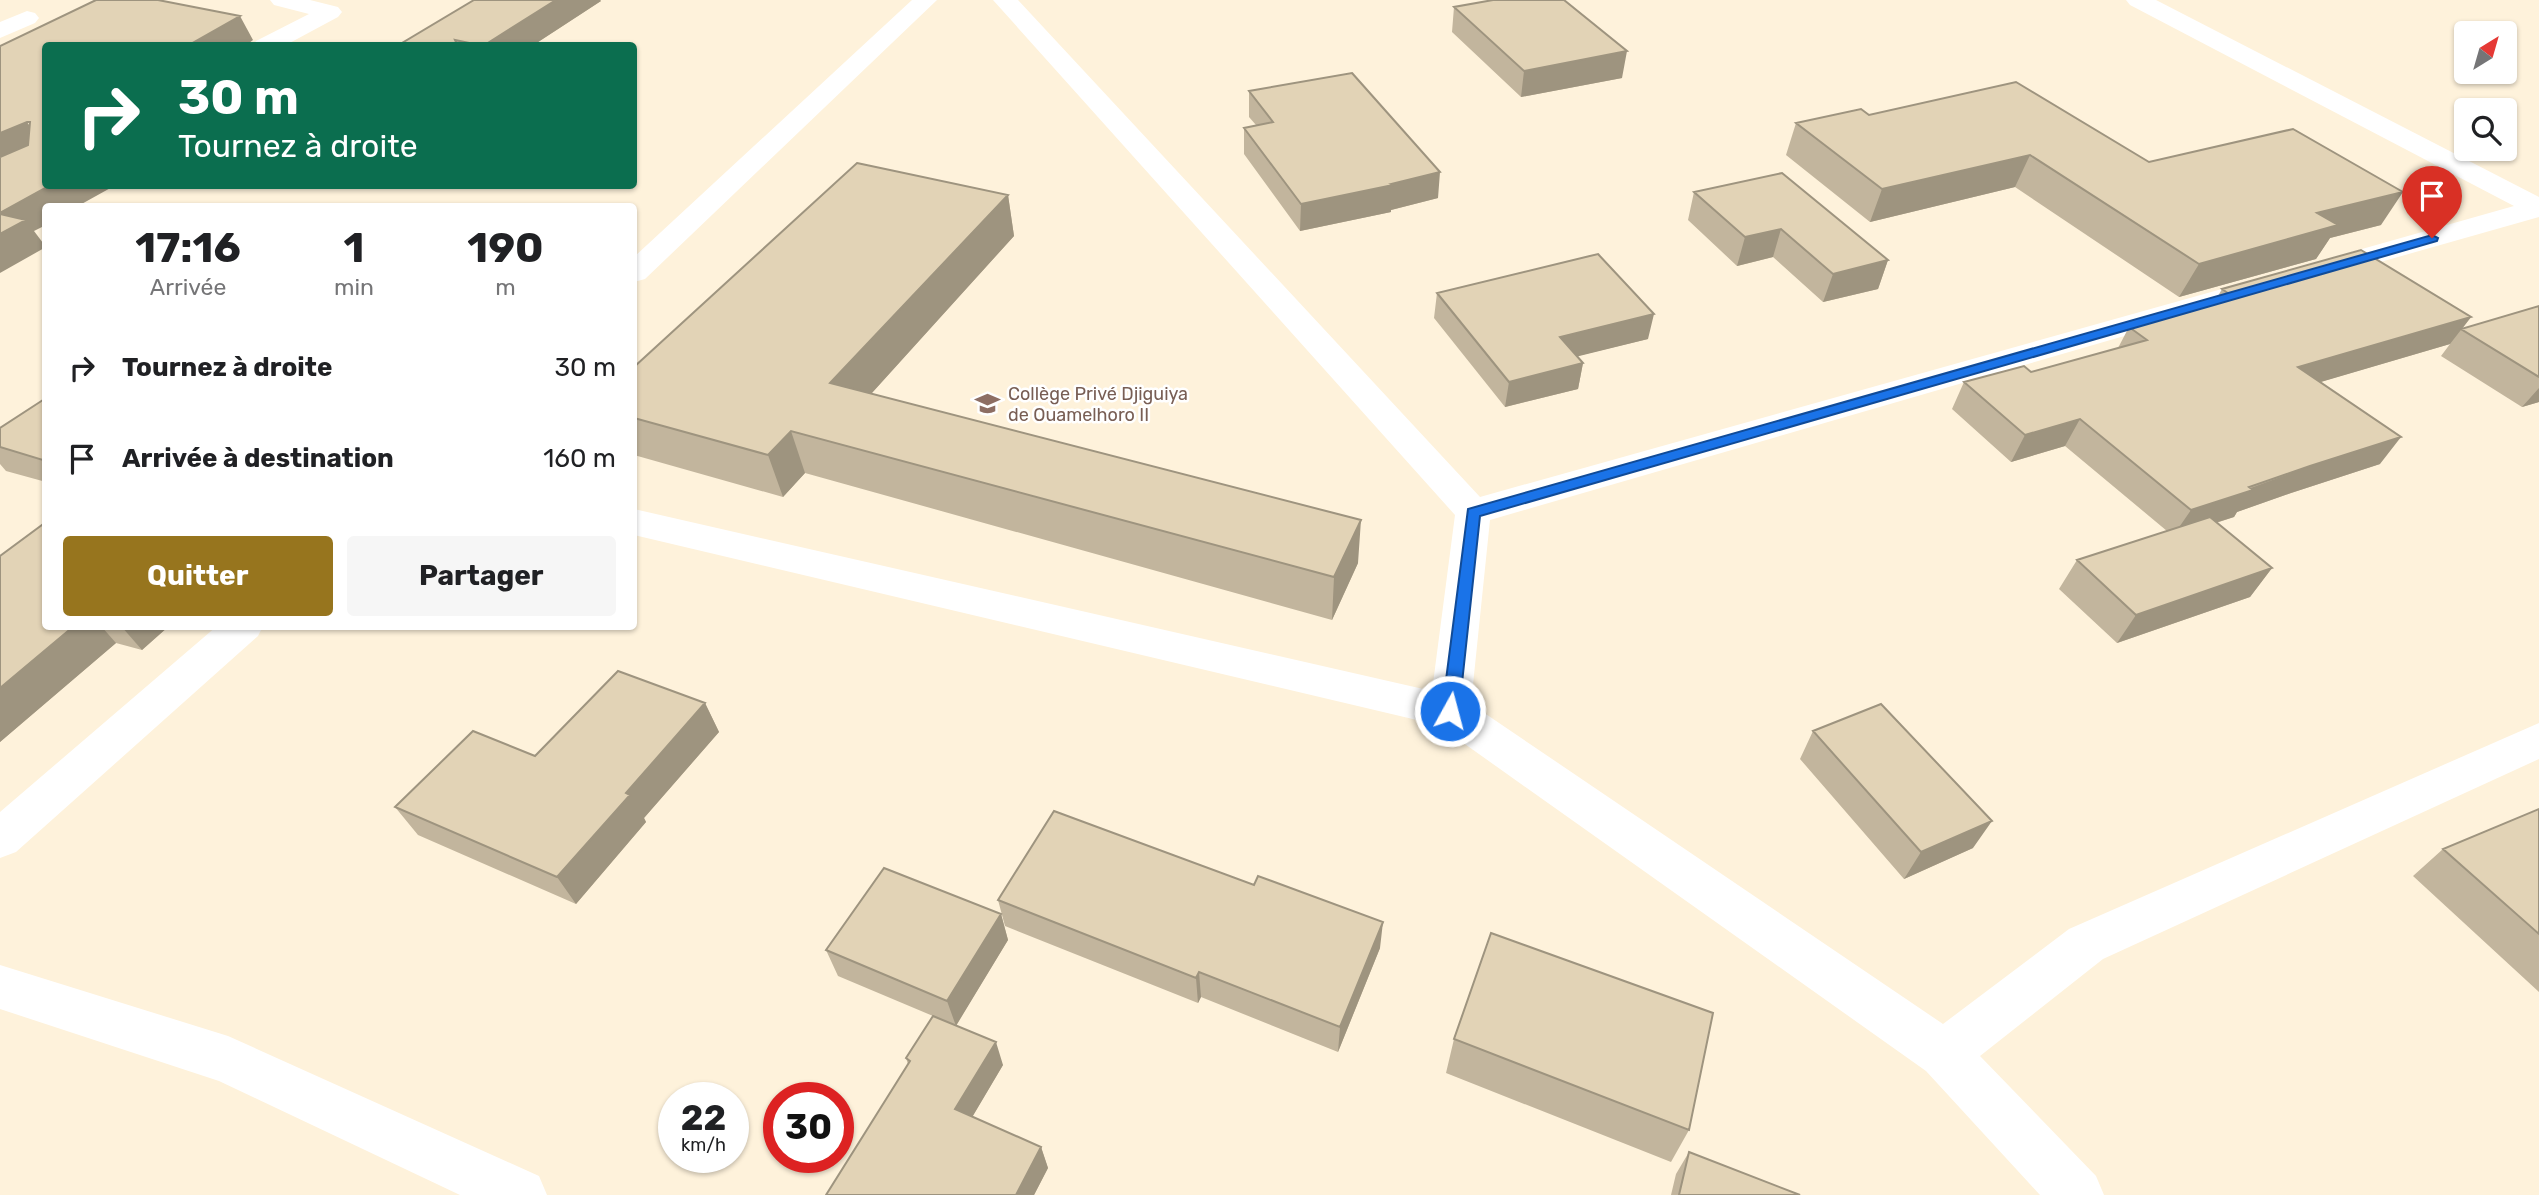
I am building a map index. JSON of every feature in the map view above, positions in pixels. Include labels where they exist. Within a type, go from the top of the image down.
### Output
[{"type":"street","points":[[273,42],[330,12],[282,0]]},
{"type":"street","points":[[637,270],[925,0]]},
{"type":"street","points":[[1005,0],[1473,512],[1450,711]]},
{"type":"street","points":[[2138,0],[2539,208]]},
{"type":"street","points":[[0,31],[27,19]]},
{"type":"street","points":[[1473,512],[2539,208]]},
{"type":"street","points":[[637,523],[1450,711],[1944,1054],[2077,1195]]},
{"type":"street","points":[[0,839],[239,630]]},
{"type":"street","points":[[1944,1054],[2086,944],[2539,740]]},
{"type":"street","points":[[0,987],[228,1060],[520,1195]]},
{"type":"building","points":[[96,0],[158,0],[240,16],[194,42],[42,42],[44,189],[0,213],[0,157],[28,145],[30,122],[0,133],[0,46]]},
{"type":"building","points":[[474,0],[556,0],[489,42],[404,42]]},
{"type":"building","points":[[1493,0],[1564,0],[1627,51],[1524,71],[1454,7]]},
{"type":"building","points":[[1352,73],[1440,172],[1391,184],[1393,185],[1301,204],[1244,128],[1273,122],[1249,91]]},
{"type":"building","points":[[2016,82],[2149,162],[2293,129],[2403,192],[2317,213],[2338,225],[2199,264],[2030,155],[1882,189],[1796,123],[1861,109],[1869,115]]},
{"type":"building","points":[[857,163],[1008,195],[830,383],[1361,520],[1334,577],[791,431],[768,455],[637,419],[637,364]]},
{"type":"building","points":[[1782,173],[1888,260],[1833,274],[1781,229],[1745,237],[1694,192]]},
{"type":"building","points":[[0,214],[26,220],[0,234]]},
{"type":"building","points":[[2361,250],[2471,317],[2298,367],[2401,437],[2249,487],[2253,490],[2191,510],[2080,419],[2025,435],[1964,382],[2024,366],[2031,372],[2147,340],[2129,327],[2235,298],[2222,289]]},
{"type":"building","points":[[1598,254],[1654,314],[1560,337],[1583,363],[1509,382],[1437,293]]},
{"type":"building","points":[[2539,306],[2539,377],[2461,329]]},
{"type":"building","points":[[42,401],[42,460],[0,447],[0,428]]},
{"type":"building","points":[[2210,517],[2272,568],[2136,615],[2077,560]]},
{"type":"building","points":[[42,525],[42,630],[69,630],[0,688],[0,556]]},
{"type":"building","points":[[618,671],[705,703],[626,793],[630,795],[557,877],[395,807],[473,731],[535,756]]},
{"type":"building","points":[[1881,704],[1992,821],[1921,852],[1813,731]]},
{"type":"building","points":[[2539,809],[2539,934],[2443,849]]},
{"type":"building","points":[[1054,811],[1254,885],[1258,876],[1383,922],[1340,1027],[1199,972],[1196,978],[998,900]]},
{"type":"building","points":[[884,868],[1001,914],[947,1001],[826,950]]},
{"type":"building","points":[[1491,933],[1713,1013],[1689,1130],[1454,1039]]},
{"type":"building","points":[[933,1016],[996,1042],[955,1109],[1041,1147],[1016,1195],[826,1195],[840,1173],[854,1173],[854,1150],[910,1061],[906,1058]]},
{"type":"building","points":[[1689,1152],[1800,1195],[1679,1195]]},
{"type":"place","name":"Collège Privé Djiguiya de Ouamelhoro II","points":[[988,404]]},
{"type":"route","points":[[1450,711],[1473,512],[2432,238]]}]
